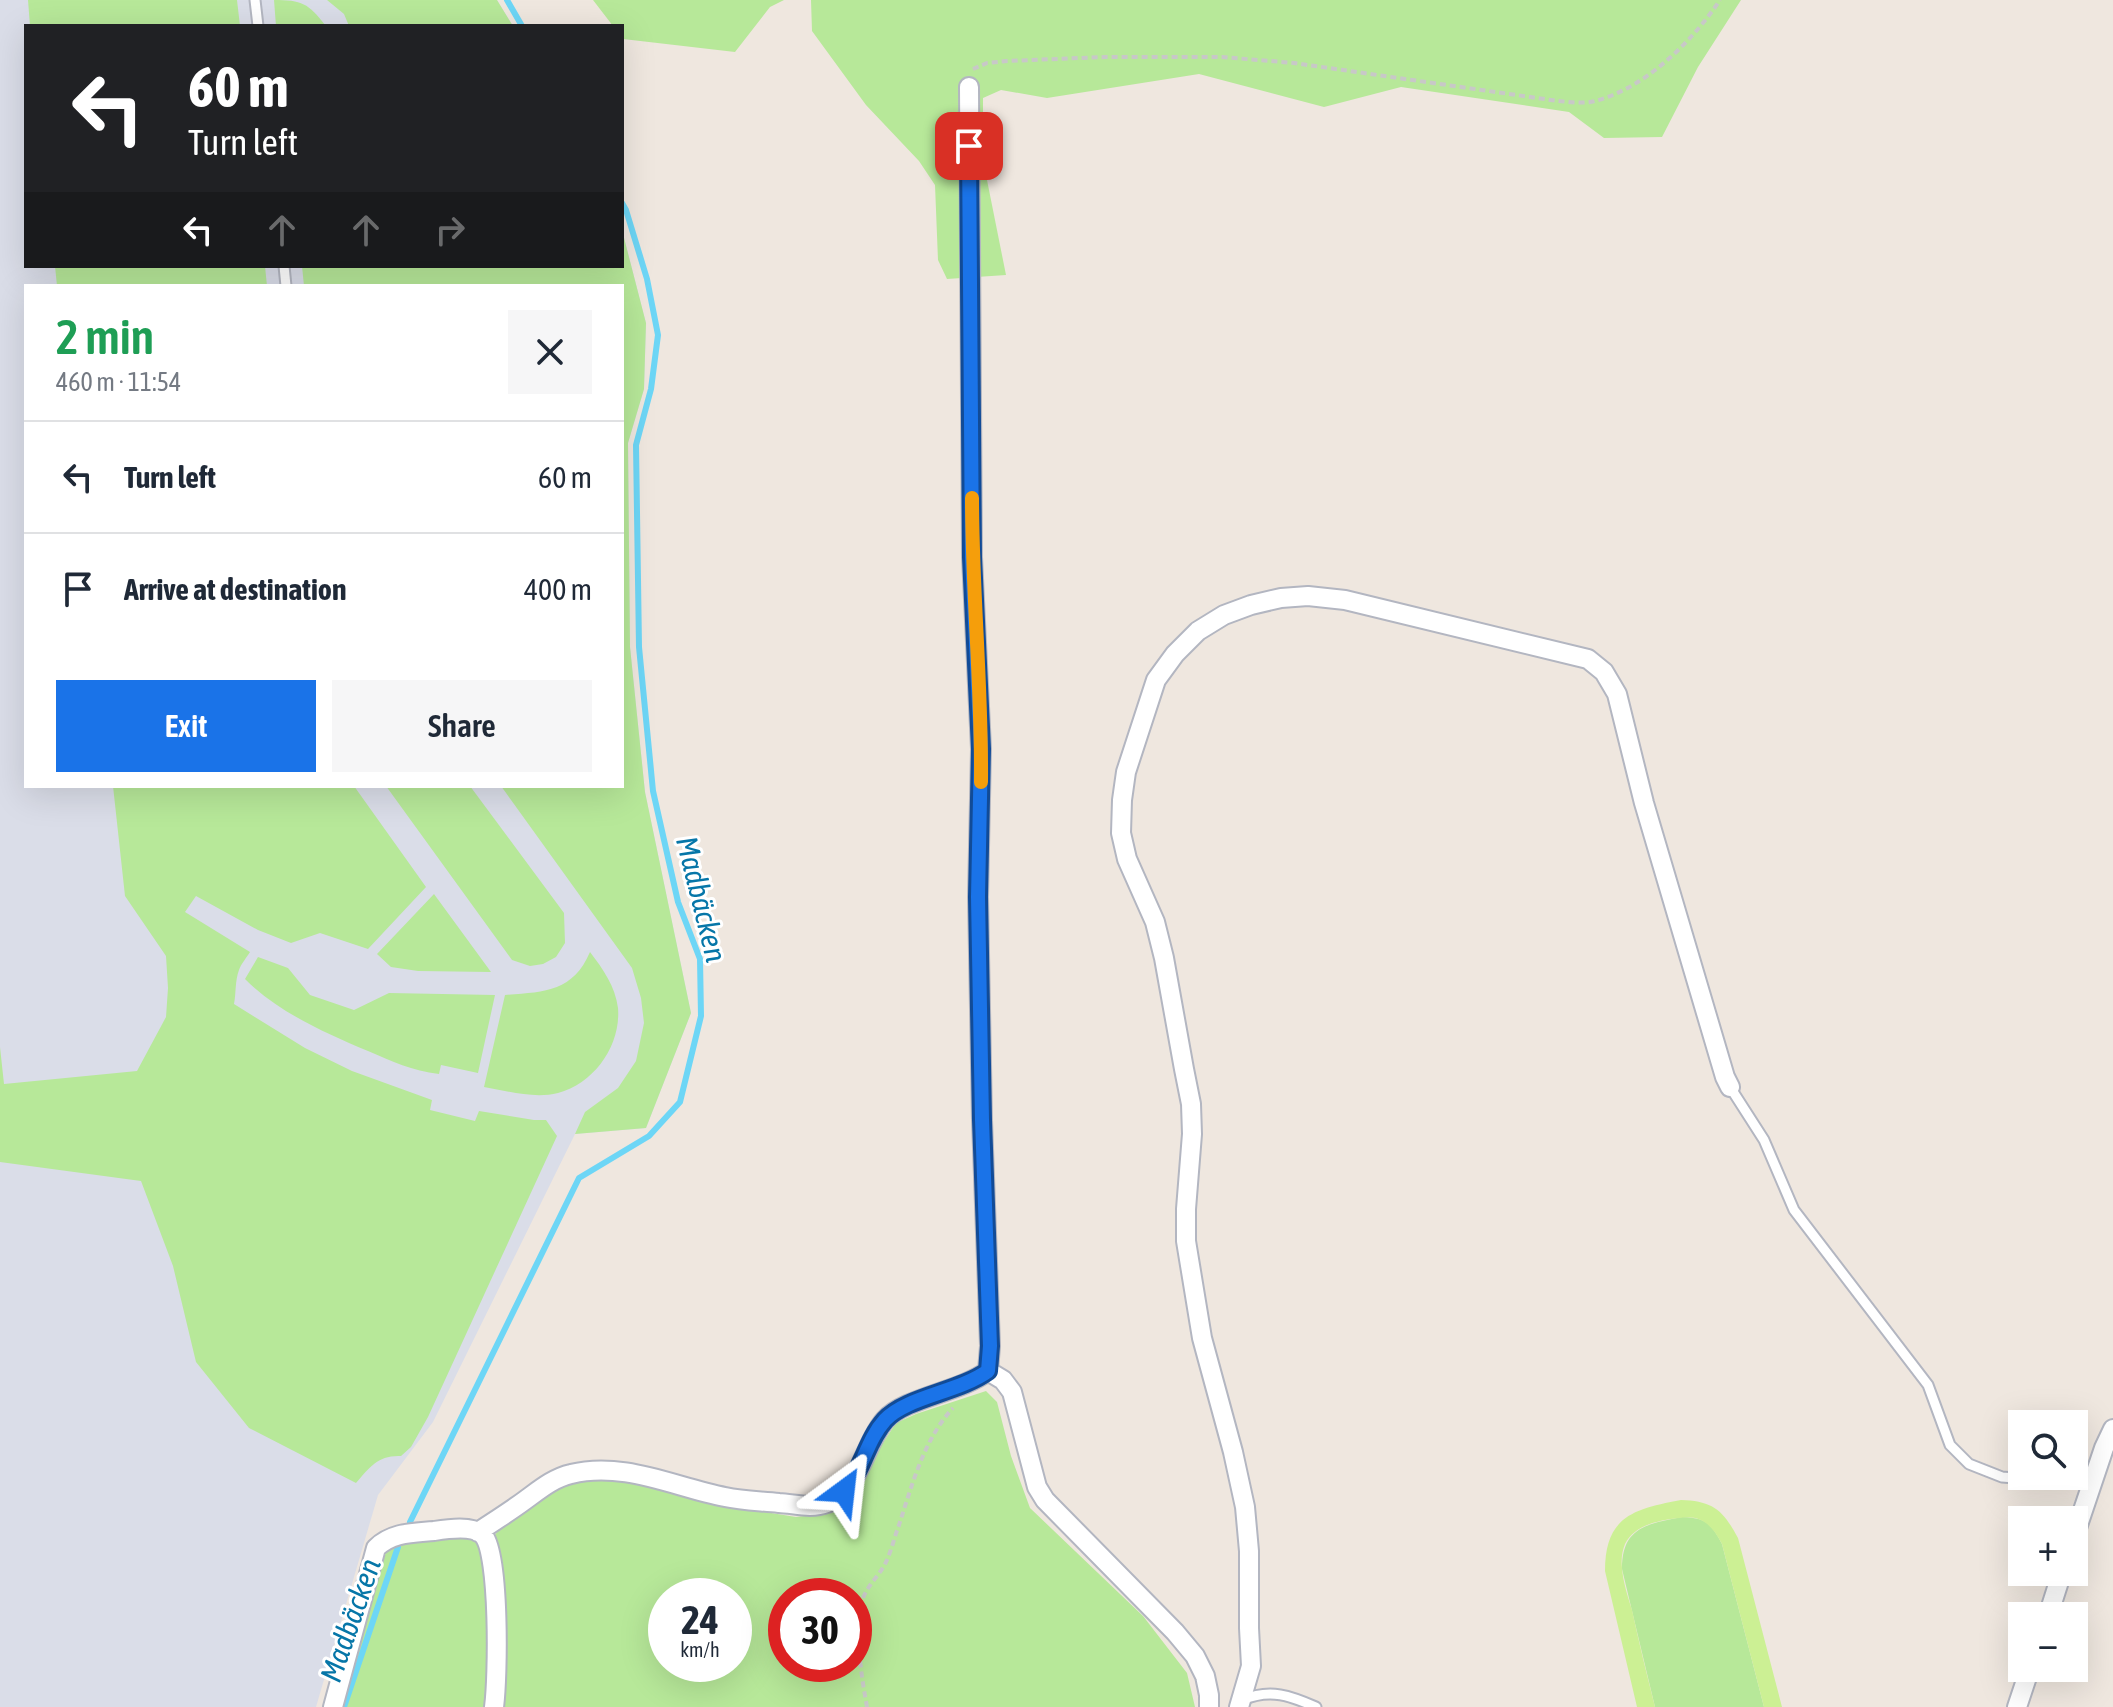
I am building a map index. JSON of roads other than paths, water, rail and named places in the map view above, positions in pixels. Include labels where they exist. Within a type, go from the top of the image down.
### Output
[{"type":"street","points":[[969,87],[972,557],[981,749],[978,897],[990,1346],[988,1371]]},
{"type":"street","points":[[1240,1704],[1251,1666],[1249,1551],[1245,1507],[1202,1338],[1186,1241],[1191,1104],[1155,922],[1127,859],[1121,833],[1126,772],[1156,680],[1175,654],[1198,631],[1224,615],[1281,598],[1308,596],[1345,600],[1588,659],[1604,672],[1617,694],[1644,803],[1730,1087]]},
{"type":"street","points":[[478,1532],[545,1486],[568,1475],[598,1469],[623,1471],[727,1498],[809,1507],[829,1503],[854,1479],[872,1437],[887,1417],[902,1407],[965,1385],[988,1371]]},
{"type":"street","points":[[988,1371],[1003,1380],[1012,1392],[1037,1487],[1045,1500],[1195,1656],[1205,1676],[1209,1707]]},
{"type":"street","points":[[2084,1506],[2113,1429]]},
{"type":"street","points":[[333,1707],[376,1548],[394,1535],[458,1529],[485,1536],[493,1561],[497,1651],[494,1707]]},
{"type":"street","points":[[2017,1707],[2025,1682]]},
{"type":"lane","points":[[255,0],[258,24]]},
{"type":"lane","points":[[1730,1087],[1764,1140],[1794,1210],[1928,1385],[1950,1445],[1969,1464],[2002,1477],[2093,1480]]},
{"type":"lane","points":[[1240,1704],[1254,1695],[1269,1692],[1316,1707]]},
{"type":"waterway","name":"Madbäcken","points":[[507,0],[521,24]]},
{"type":"waterway","name":"Madbäcken","points":[[410,1522],[579,1178],[649,1136],[680,1102],[701,1016],[700,959],[678,902],[653,791],[639,647],[636,445],[651,389],[658,335],[647,279],[624,206]]},
{"type":"waterway","name":"Madbäcken","points":[[344,1707],[398,1547]]}]
